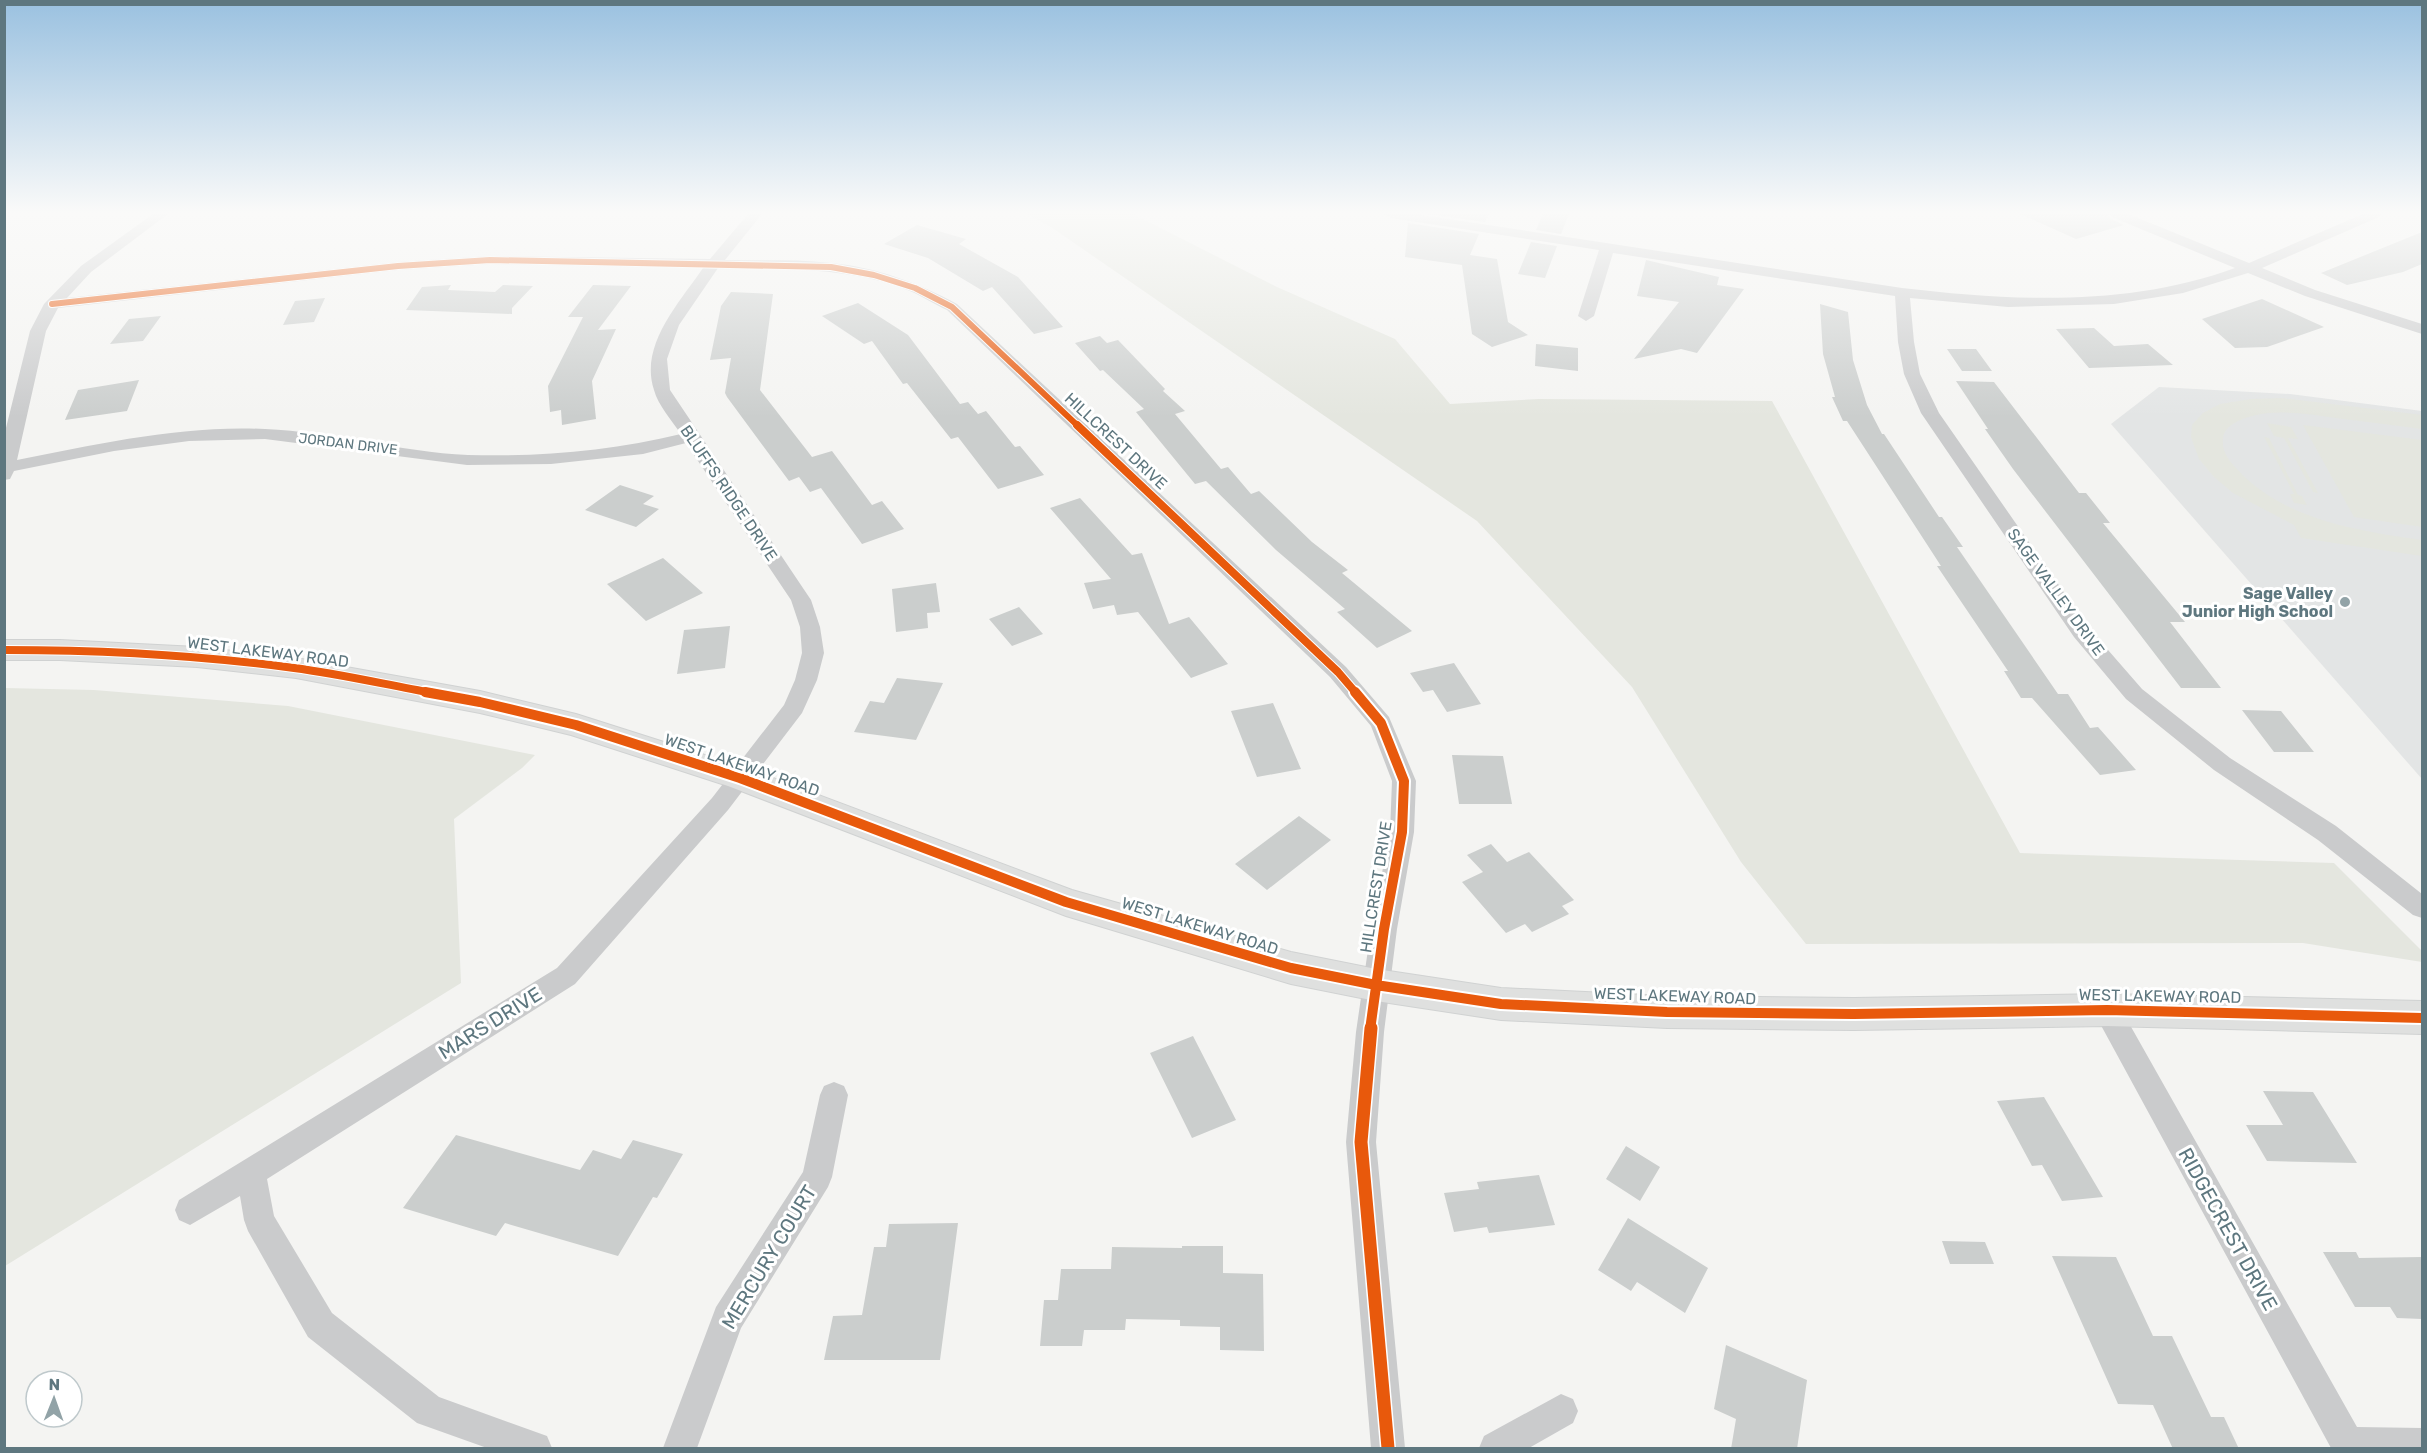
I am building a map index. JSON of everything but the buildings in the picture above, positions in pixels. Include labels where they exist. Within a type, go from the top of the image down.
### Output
[{"type":"street","points":[[5,471],[38,331],[52,304],[74,282]]},
{"type":"street","name":"HILLCREST DRIVE","points":[[52,304],[252,282]]},
{"type":"street","name":"BLUFFS RIDGE DRIVE","points":[[701,282],[671,324],[658,359],[662,390],[801,600],[810,627],[813,653],[806,680],[794,708],[740,777]]},
{"type":"street","name":"HILLCREST DRIVE","points":[[895,282],[915,288],[952,307],[1338,672],[1381,723],[1404,781],[1402,831],[1376,986],[1361,1142],[1388,1449]]},
{"type":"street","points":[[1586,316],[1597,282]]},
{"type":"street","points":[[1829,282],[1962,300],[2074,303],[2130,298],[2185,288],[2205,282]]},
{"type":"street","points":[[2284,282],[2343,305],[2422,329]]},
{"type":"street","name":"SAGE VALLEY DRIVE","points":[[1902,293],[1906,342],[1912,374],[1930,413],[2089,640],[2134,694],[2222,764],[2327,833],[2422,908]]},
{"type":"street","name":"JORDAN DRIVE","points":[[5,471],[114,446],[189,436],[265,434],[467,460],[551,459],[644,449],[691,437]]},
{"type":"street","name":"WEST LAKEWAY ROAD","points":[[4,650],[60,650],[197,657],[296,668],[480,702],[576,725],[740,777],[1066,902],[1291,968],[1376,986],[1501,1004],[1667,1012],[1854,1014],[2107,1010],[2422,1018]]},
{"type":"street","name":"MARS DRIVE","points":[[190,1210],[566,976],[720,804],[740,777]]},
{"type":"street","name":"RIDGECREST DRIVE","points":[[2107,1010],[2348,1446]]},
{"type":"street","name":"MERCURY COURT","points":[[680,1449],[728,1319],[817,1177],[834,1095]]},
{"type":"street","points":[[251,1173],[259,1220],[320,1325],[429,1411],[535,1449]]},
{"type":"street","points":[[1496,1449],[1561,1411]]},
{"type":"street","points":[[2348,1446],[2422,1444]]},
{"type":"shaded area","points":[[1130,282],[1267,282],[1395,339],[1450,404],[1539,399],[1772,401],[2020,853],[2334,863],[2422,951],[2422,962],[2303,943],[1806,944],[1741,862],[1632,687],[1477,521]]},
{"type":"shaded area","name":"Sage Valley Junior High School","points":[[2159,387],[2290,394],[2422,411],[2422,779],[2111,424]]},
{"type":"shaded area","points":[[2281,398],[2422,415],[2422,429],[2302,414],[2268,413],[2248,417],[2234,423],[2225,432],[2223,447],[2226,456],[2235,467],[2277,501],[2300,512],[2348,527],[2422,540],[2422,556],[2301,538],[2294,525],[2233,493],[2214,477],[2199,459],[2191,437],[2192,425],[2203,413],[2220,404],[2251,399]]},
{"type":"shaded area","points":[[2267,423],[2291,427],[2298,439],[2288,438],[2318,493],[2313,492],[2284,438],[2274,436]]},
{"type":"shaded area","points":[[2303,425],[2422,440],[2422,527],[2354,517]]},
{"type":"shaded area","points":[[2264,437],[2269,438],[2298,495],[2302,496],[2307,505],[2294,503],[2290,494],[2294,494]]},
{"type":"shaded area","points":[[5,688],[94,690],[288,706],[535,755],[522,768],[454,819],[461,983],[5,1266]]},
{"type":"cycle path","points":[[52,304],[254,282]]},
{"type":"cycle path","points":[[895,282],[915,288],[952,307],[1338,672],[1381,723],[1404,781],[1402,832],[1384,929],[1370,1032],[1361,1142],[1388,1448]]},
{"type":"cycle path","points":[[4,650],[60,650],[197,657],[296,668],[480,702],[576,725],[740,778],[1066,902],[1291,968],[1376,985],[1501,1004],[1667,1012],[1854,1014],[2107,1010],[2422,1018]]},
{"type":"place","name":"Sage Valley Junior High School","points":[[2345,602]]}]
